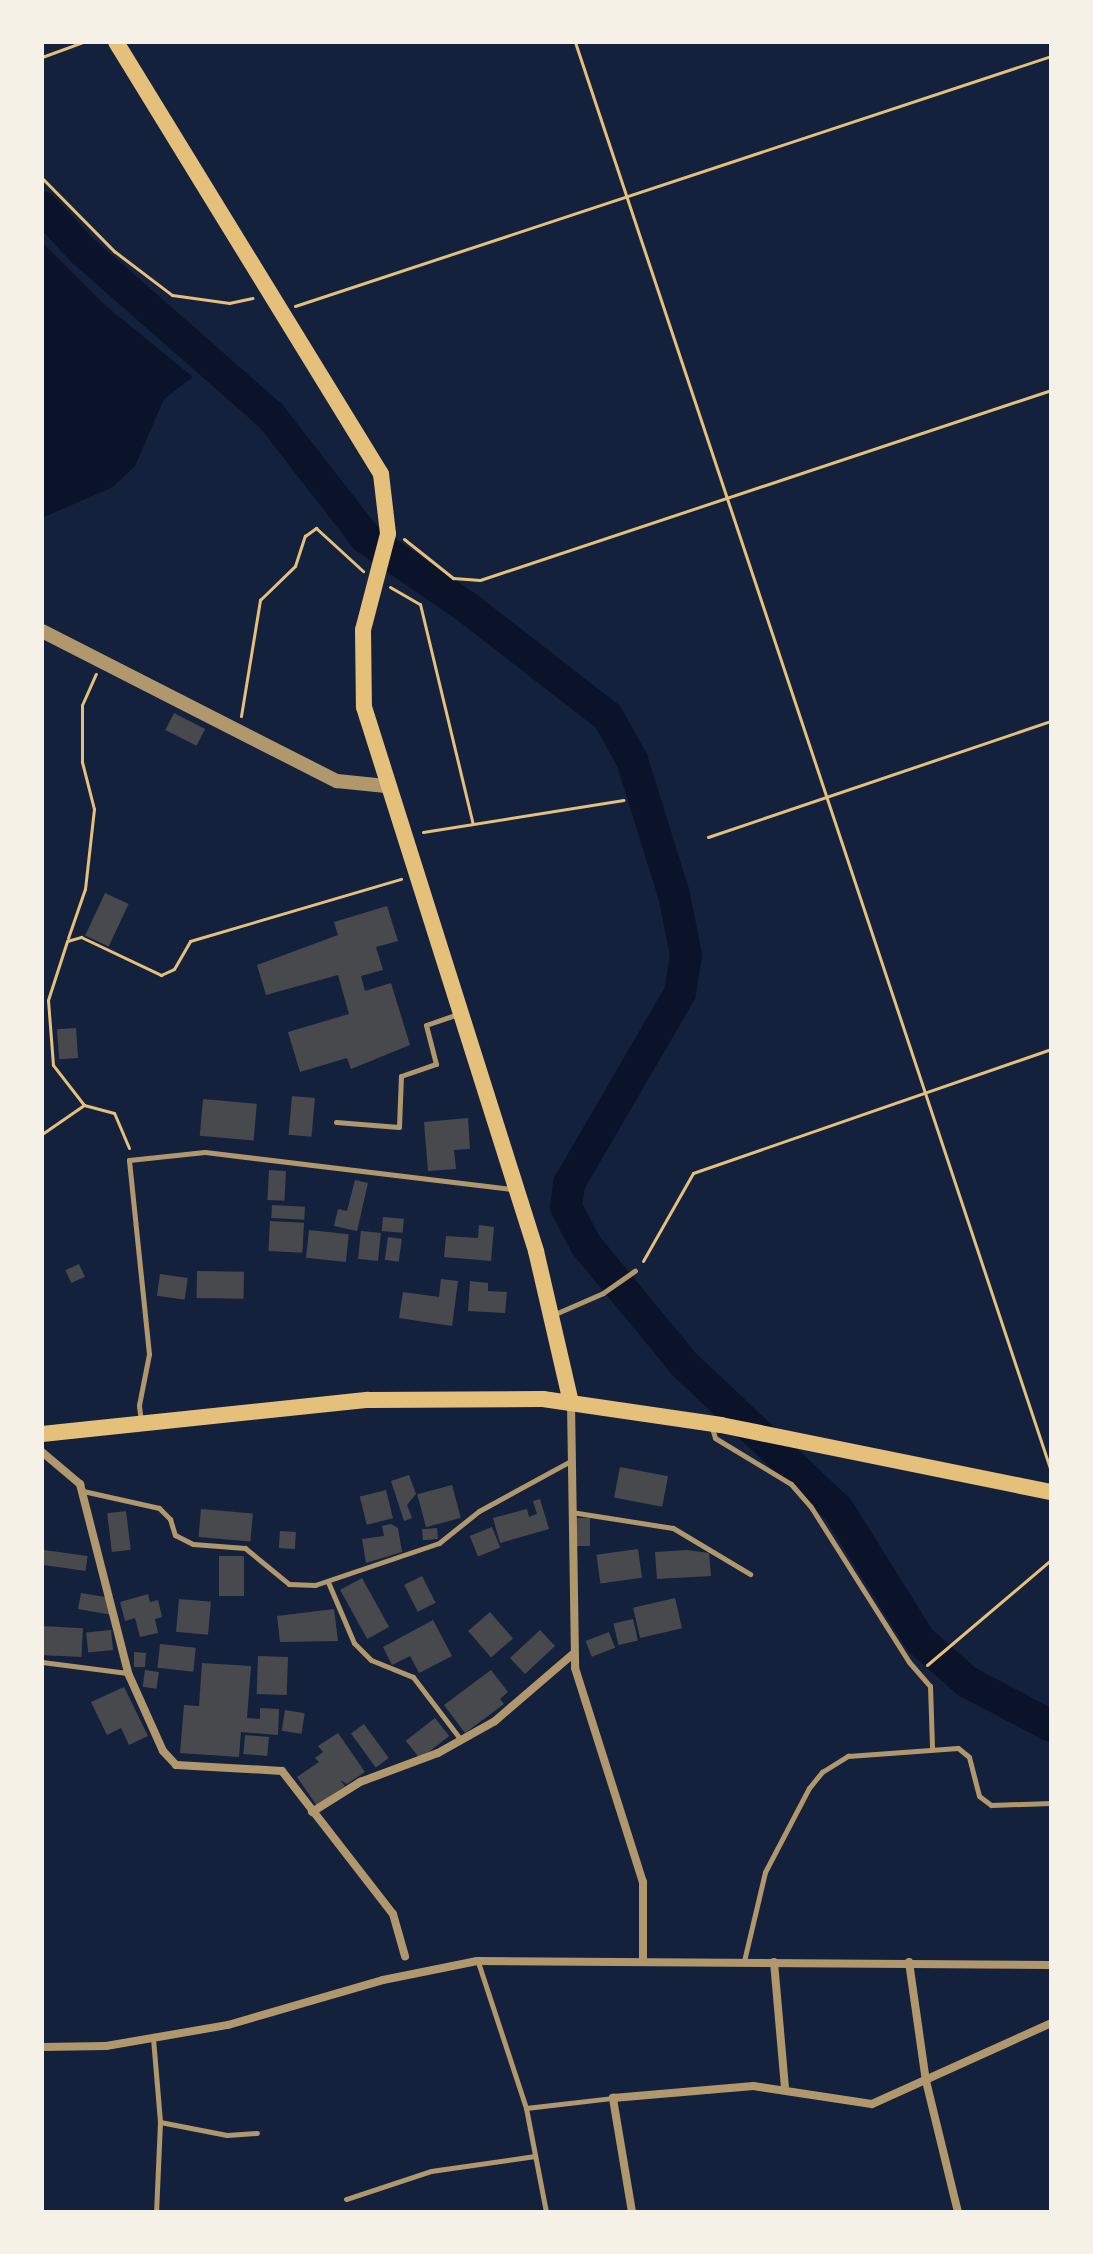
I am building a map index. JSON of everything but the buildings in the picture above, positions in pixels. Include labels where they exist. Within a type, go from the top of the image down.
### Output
[{"type":"main road","points":[[116,42],[272,290],[381,474],[388,530],[375,579],[360,662],[364,707],[386,786],[554,1314],[571,1403]]},
{"type":"main road","points":[[42,1434],[368,1400],[571,1403],[716,1425],[1051,1492]]},
{"type":"street","points":[[42,631],[337,781],[386,786]]},
{"type":"street","points":[[571,1403],[569,1462],[574,1653],[600,1754],[643,1882],[643,1961]]},
{"type":"street","points":[[42,1452],[83,1491],[128,1673],[163,1751],[176,1765],[282,1771],[393,1914],[405,1956]]},
{"type":"street","points":[[312,1812],[360,1782],[461,1740],[495,1721],[574,1653]]},
{"type":"street","points":[[42,2047],[106,2046],[228,2025],[383,1980],[477,1961],[1051,1965]]},
{"type":"street","points":[[774,1962],[785,2087]]},
{"type":"street","points":[[909,1962],[926,2081],[958,2212]]},
{"type":"street","points":[[632,2212],[613,2098],[708,2087],[785,2087],[872,2104],[1051,2023]]},
{"type":"lane","points":[[336,1122],[399,1127],[401,1076],[436,1064],[426,1025],[460,1013]]},
{"type":"lane","points":[[141,1422],[139,1405],[149,1354],[129,1160],[205,1152],[516,1189]]},
{"type":"lane","points":[[554,1314],[603,1293],[635,1271]]},
{"type":"lane","points":[[716,1425],[715,1438],[791,1484],[811,1507],[930,1686],[932,1747]]},
{"type":"lane","points":[[83,1491],[159,1508],[170,1519],[175,1535],[193,1544],[245,1548],[289,1584],[328,1582],[439,1543],[479,1511],[569,1462]]},
{"type":"lane","points":[[570,1512],[673,1528],[750,1574]]},
{"type":"lane","points":[[328,1582],[354,1643],[371,1660],[413,1677],[461,1740]]},
{"type":"lane","points":[[42,1662],[128,1673]]},
{"type":"lane","points":[[744,1961],[765,1872],[822,1772],[848,1756],[932,1747],[958,1748],[969,1757],[979,1796],[991,1805],[1051,1803]]},
{"type":"lane","points":[[477,1961],[526,2108],[546,2212]]},
{"type":"lane","points":[[153,2038],[160,2122],[156,2212]]},
{"type":"lane","points":[[526,2108],[613,2098]]},
{"type":"lane","points":[[160,2122],[227,2135],[257,2133]]},
{"type":"lane","points":[[346,2199],[431,2171],[535,2156]]},
{"type":"path","points":[[42,57],[83,42]]},
{"type":"path","points":[[575,42],[825,796],[928,1092],[1051,1471]]},
{"type":"path","points":[[284,310],[1051,56]]},
{"type":"path","points":[[42,178],[114,251],[172,295],[229,303],[272,290]]},
{"type":"path","points":[[388,530],[464,583],[1051,390]]},
{"type":"path","points":[[236,732],[260,600],[295,566],[305,536],[316,528],[375,579],[420,604],[473,824]]},
{"type":"path","points":[[102,662],[82,705],[82,762],[94,809],[85,889],[48,1000],[48,1018],[53,1065],[84,1105],[114,1113],[129,1138],[129,1160]]},
{"type":"path","points":[[708,837],[1051,721]]},
{"type":"path","points":[[403,835],[623,800]]},
{"type":"path","points":[[67,941],[81,937],[161,975],[174,969],[190,941],[416,874]]},
{"type":"path","points":[[635,1271],[693,1173],[1051,1049]]},
{"type":"path","points":[[42,1134],[84,1105]]},
{"type":"path","points":[[919,1673],[1051,1560]]},
{"type":"water","points":[[42,242],[106,306],[193,377],[164,399],[135,466],[113,487],[42,518]]},
{"type":"waterway","points":[[42,207],[82,250],[271,416],[366,538],[468,608],[608,717],[632,760],[674,895],[686,955],[680,993],[569,1184],[566,1207],[586,1245],[685,1365],[838,1509],[920,1640],[966,1681],[1051,1726]]}]
